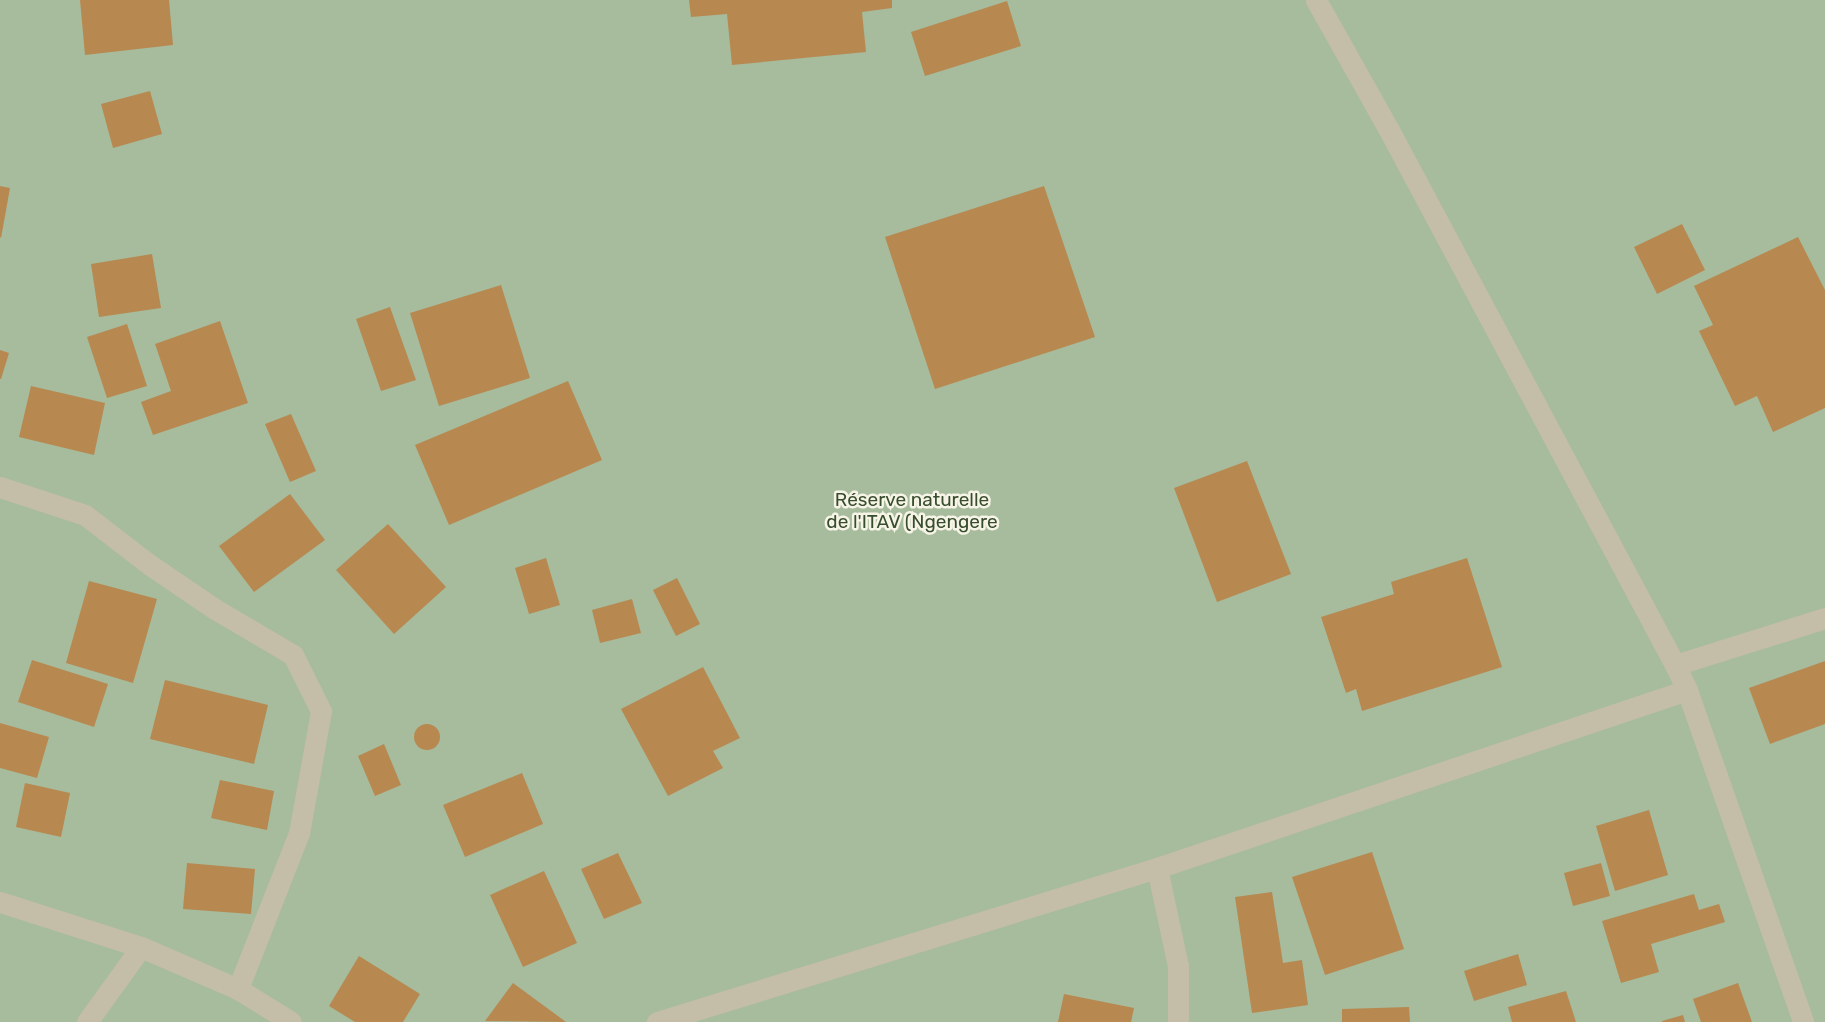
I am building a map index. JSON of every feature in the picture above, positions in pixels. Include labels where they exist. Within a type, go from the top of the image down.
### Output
[{"type":"street","points":[[1316,0],[1675,665],[1803,1022]]},
{"type":"street","points":[[0,487],[85,515],[172,580],[293,655],[321,711],[299,833],[237,989]]},
{"type":"street","points":[[1675,665],[1825,618]]},
{"type":"street","points":[[657,1022],[1157,868],[1686,691]]},
{"type":"street","points":[[1157,868],[1178,966],[1178,1022]]},
{"type":"street","points":[[0,902],[141,947],[237,989],[291,1022]]},
{"type":"street","points":[[87,1022],[141,947]]},
{"type":"green space","name":"Réserve naturelle de l'ITAV (Ngengere","points":[[0,0],[1825,0],[1825,1022],[0,1022]]},
{"type":"building","points":[[80,0],[169,0],[173,45],[85,55]]},
{"type":"building","points":[[689,0],[892,0],[892,8],[862,12],[866,52],[732,65],[727,14],[691,17]]},
{"type":"building","points":[[1007,1],[1021,46],[925,76],[911,32]]},
{"type":"building","points":[[150,91],[162,134],[113,148],[101,104]]},
{"type":"building","points":[[0,186],[10,188],[1,238],[0,237]]},
{"type":"building","points":[[1044,186],[1095,337],[935,389],[885,237]]},
{"type":"building","points":[[1682,224],[1705,270],[1657,294],[1634,247]]},
{"type":"building","points":[[1798,237],[1825,290],[1825,408],[1773,432],[1757,396],[1735,406],[1699,331],[1713,325],[1694,286]]},
{"type":"building","points":[[152,254],[161,308],[99,317],[91,264]]},
{"type":"building","points":[[501,285],[530,378],[439,406],[410,313]]},
{"type":"building","points":[[390,307],[416,380],[381,391],[356,319]]},
{"type":"building","points":[[220,321],[248,403],[153,435],[141,402],[171,391],[155,344]]},
{"type":"building","points":[[127,324],[147,386],[107,398],[87,337]]},
{"type":"building","points":[[0,350],[9,353],[1,379],[0,379]]},
{"type":"building","points":[[568,381],[602,460],[449,525],[415,445]]},
{"type":"building","points":[[31,386],[105,403],[94,455],[19,437]]},
{"type":"building","points":[[291,414],[316,471],[290,482],[265,424]]},
{"type":"building","points":[[1247,461],[1291,574],[1217,602],[1174,488]]},
{"type":"building","points":[[290,494],[325,540],[254,592],[219,546]]},
{"type":"building","points":[[388,524],[446,587],[394,634],[336,570]]},
{"type":"building","points":[[546,558],[560,605],[529,614],[515,568]]},
{"type":"building","points":[[1467,558],[1502,667],[1362,711],[1356,689],[1346,693],[1321,617],[1394,594],[1391,582]]},
{"type":"building","points":[[677,578],[700,624],[676,636],[653,590]]},
{"type":"building","points":[[89,581],[157,599],[133,683],[66,663]]},
{"type":"building","points":[[632,599],[641,633],[600,643],[592,610]]},
{"type":"building","points":[[32,660],[108,684],[94,727],[18,702]]},
{"type":"building","points":[[1825,661],[1825,724],[1770,744],[1749,688]]},
{"type":"building","points":[[703,667],[740,738],[713,751],[723,768],[668,796],[621,709]]},
{"type":"building","points":[[165,680],[268,705],[254,764],[150,739]]},
{"type":"building","points":[[0,723],[49,737],[37,778],[0,768]]},
{"type":"building","points":[[427,724],[436,728],[440,737],[436,746],[427,750],[418,746],[414,737],[418,728]]},
{"type":"building","points":[[384,744],[401,785],[375,796],[358,756]]},
{"type":"building","points":[[522,773],[543,824],[465,857],[443,805]]},
{"type":"building","points":[[220,780],[274,791],[267,830],[211,818]]},
{"type":"building","points":[[25,783],[70,793],[61,837],[16,827]]},
{"type":"building","points":[[1649,810],[1668,875],[1615,891],[1596,826]]},
{"type":"building","points":[[1372,852],[1404,949],[1325,975],[1292,877]]},
{"type":"building","points":[[618,853],[642,903],[604,919],[581,869]]},
{"type":"building","points":[[187,863],[255,869],[251,914],[183,909]]},
{"type":"building","points":[[1601,863],[1610,896],[1573,906],[1564,873]]},
{"type":"building","points":[[544,871],[577,943],[523,967],[490,895]]},
{"type":"building","points":[[1272,892],[1283,963],[1302,960],[1308,1005],[1252,1013],[1235,897]]},
{"type":"building","points":[[1694,894],[1699,910],[1719,904],[1725,922],[1651,944],[1659,972],[1621,983],[1602,921]]},
{"type":"building","points":[[1518,954],[1527,985],[1474,1001],[1464,971]]},
{"type":"building","points":[[359,956],[420,994],[403,1022],[355,1022],[329,1006]]},
{"type":"building","points":[[513,983],[566,1022],[485,1021]]},
{"type":"building","points":[[1738,983],[1752,1022],[1701,1022],[1693,999]]},
{"type":"building","points":[[1566,991],[1576,1022],[1512,1022],[1508,1007]]},
{"type":"building","points":[[1064,994],[1134,1008],[1131,1022],[1058,1022]]},
{"type":"building","points":[[1409,1007],[1410,1022],[1342,1022],[1342,1009]]},
{"type":"building","points":[[1683,1015],[1685,1022],[1662,1022],[1662,1021]]}]
